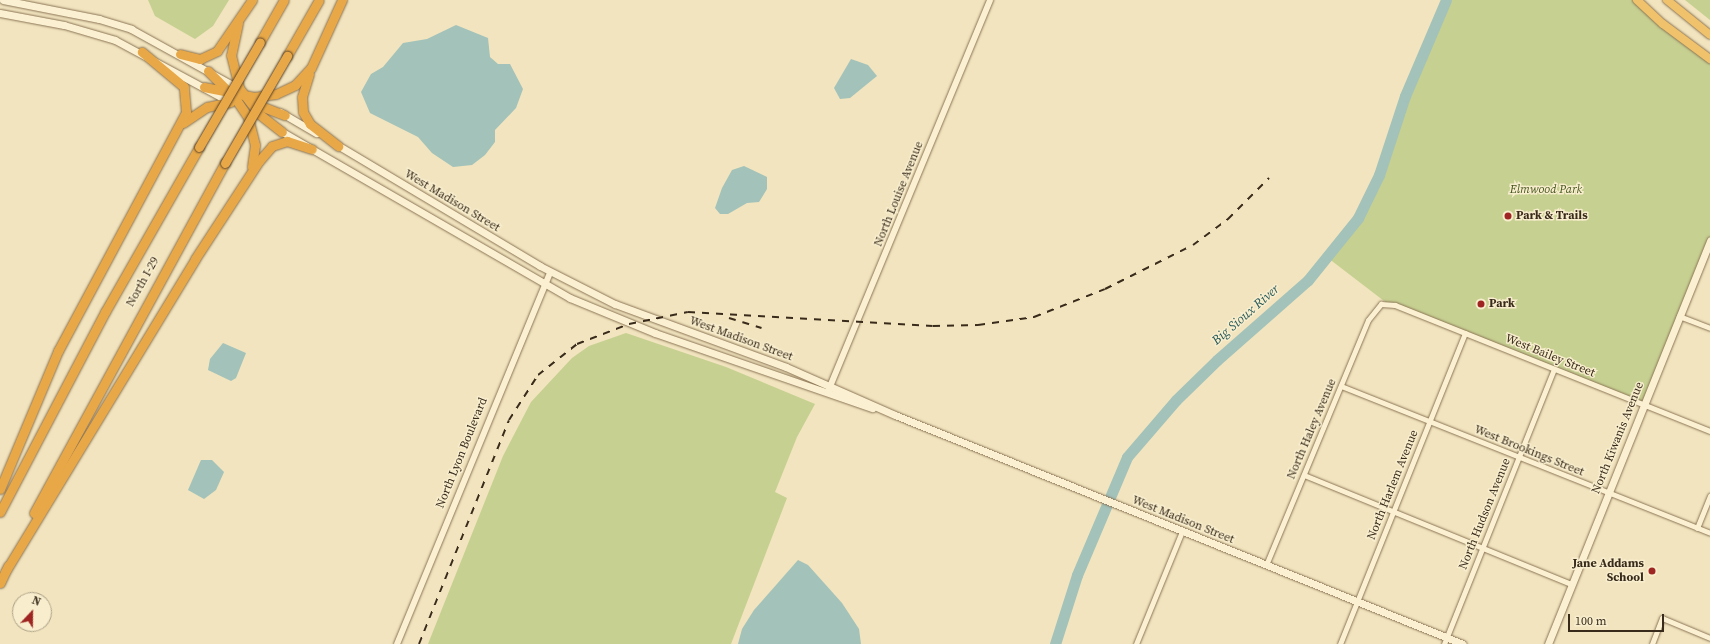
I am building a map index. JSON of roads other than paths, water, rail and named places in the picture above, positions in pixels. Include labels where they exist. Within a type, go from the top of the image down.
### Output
[{"type":"highway","points":[[180,54],[200,59],[212,55],[238,23],[252,0]]},
{"type":"highway","name":"North I-29","points":[[0,512],[102,319],[284,0]]},
{"type":"highway","name":"North I-29","points":[[0,583],[98,390],[225,163],[319,0]]},
{"type":"highway","points":[[179,127],[201,110],[241,99],[276,94],[295,85],[311,68],[342,0]]},
{"type":"highway","points":[[1636,0],[1710,59]]},
{"type":"highway","points":[[1667,0],[1710,35]]},
{"type":"highway","points":[[238,23],[231,55],[241,99],[255,145],[248,176]]},
{"type":"highway","points":[[319,50],[303,90],[303,112],[310,124],[338,146]]},
{"type":"highway","points":[[0,489],[58,351],[179,127],[187,105],[184,87],[142,52]]},
{"type":"highway","points":[[208,70],[282,132]]},
{"type":"highway","points":[[204,87],[285,115]]},
{"type":"highway","points":[[5,572],[248,176],[265,152],[279,143],[294,142],[312,149]]},
{"type":"main road","points":[[3,0],[114,23],[180,54],[208,70]]},
{"type":"main road","points":[[0,12],[81,29],[142,52],[204,87]]},
{"type":"main road","name":"West Madison Street","points":[[285,115],[550,272],[627,309],[831,385],[895,415],[1357,601],[1445,641],[1463,644]]},
{"type":"main road","name":"West Madison Street","points":[[282,132],[543,284],[629,324],[827,394],[895,415]]},
{"type":"main road","name":"North Kiwanis Avenue","points":[[1548,644],[1710,240]]},
{"type":"street","name":"North Louise Avenue","points":[[827,394],[990,0]]},
{"type":"street","name":"North Lyon Boulevard","points":[[397,644],[543,284],[550,272]]},
{"type":"street","name":"West Bailey Street","points":[[1381,304],[1395,305],[1710,431]]},
{"type":"street","name":"North Haley Avenue","points":[[1266,565],[1368,320],[1381,304]]},
{"type":"street","points":[[1679,316],[1710,328]]},
{"type":"street","name":"North Harlem Avenue","points":[[1340,644],[1464,333]]},
{"type":"street","name":"North Hudson Avenue","points":[[1445,641],[1554,369]]},
{"type":"street","name":"West Brookings Street","points":[[1341,386],[1429,423],[1710,533]]},
{"type":"street","points":[[1304,476],[1571,584]]},
{"type":"street","points":[[1697,528],[1710,496]]},
{"type":"street","points":[[1136,644],[1182,531]]},
{"type":"street","points":[[1652,644],[1662,618],[1710,638]]},
{"type":"water","points":[[456,25],[488,38],[490,57],[498,64],[510,64],[523,89],[516,108],[495,130],[495,142],[485,155],[472,165],[453,167],[432,153],[418,137],[370,113],[361,92],[371,74],[383,67],[403,43],[427,39]]},
{"type":"water","points":[[851,59],[868,65],[877,76],[850,98],[840,99],[834,88]]},
{"type":"water","points":[[744,166],[767,177],[767,189],[759,202],[747,203],[728,214],[720,214],[715,208],[722,188],[732,170]]},
{"type":"water","points":[[223,343],[246,353],[236,378],[231,381],[208,370],[210,359]]},
{"type":"water","points":[[201,460],[212,460],[224,472],[216,490],[204,499],[188,490]]},
{"type":"water","points":[[798,560],[808,565],[842,603],[859,629],[861,644],[738,644],[742,629],[754,610]]},
{"type":"waterway","name":"Big Sioux River","points":[[1055,644],[1077,575],[1127,457],[1176,400],[1217,360],[1308,280],[1358,218],[1379,175],[1405,96],[1446,0]]},
{"type":"railway","points":[[419,644],[509,420],[538,375],[577,344],[629,324],[688,312],[933,326],[978,325],[1034,317],[1105,289],[1193,245],[1228,219],[1269,178]]},
{"type":"railway","points":[[729,318],[762,328]]},
{"type":"place","name":"Park & Trails","points":[[1508,216]]},
{"type":"place","name":"Park","points":[[1481,304]]},
{"type":"place","name":"Jane Addams School","points":[[1652,571]]},
{"type":"park label","name":"Elmwood Park","points":[[1546,190]]}]
